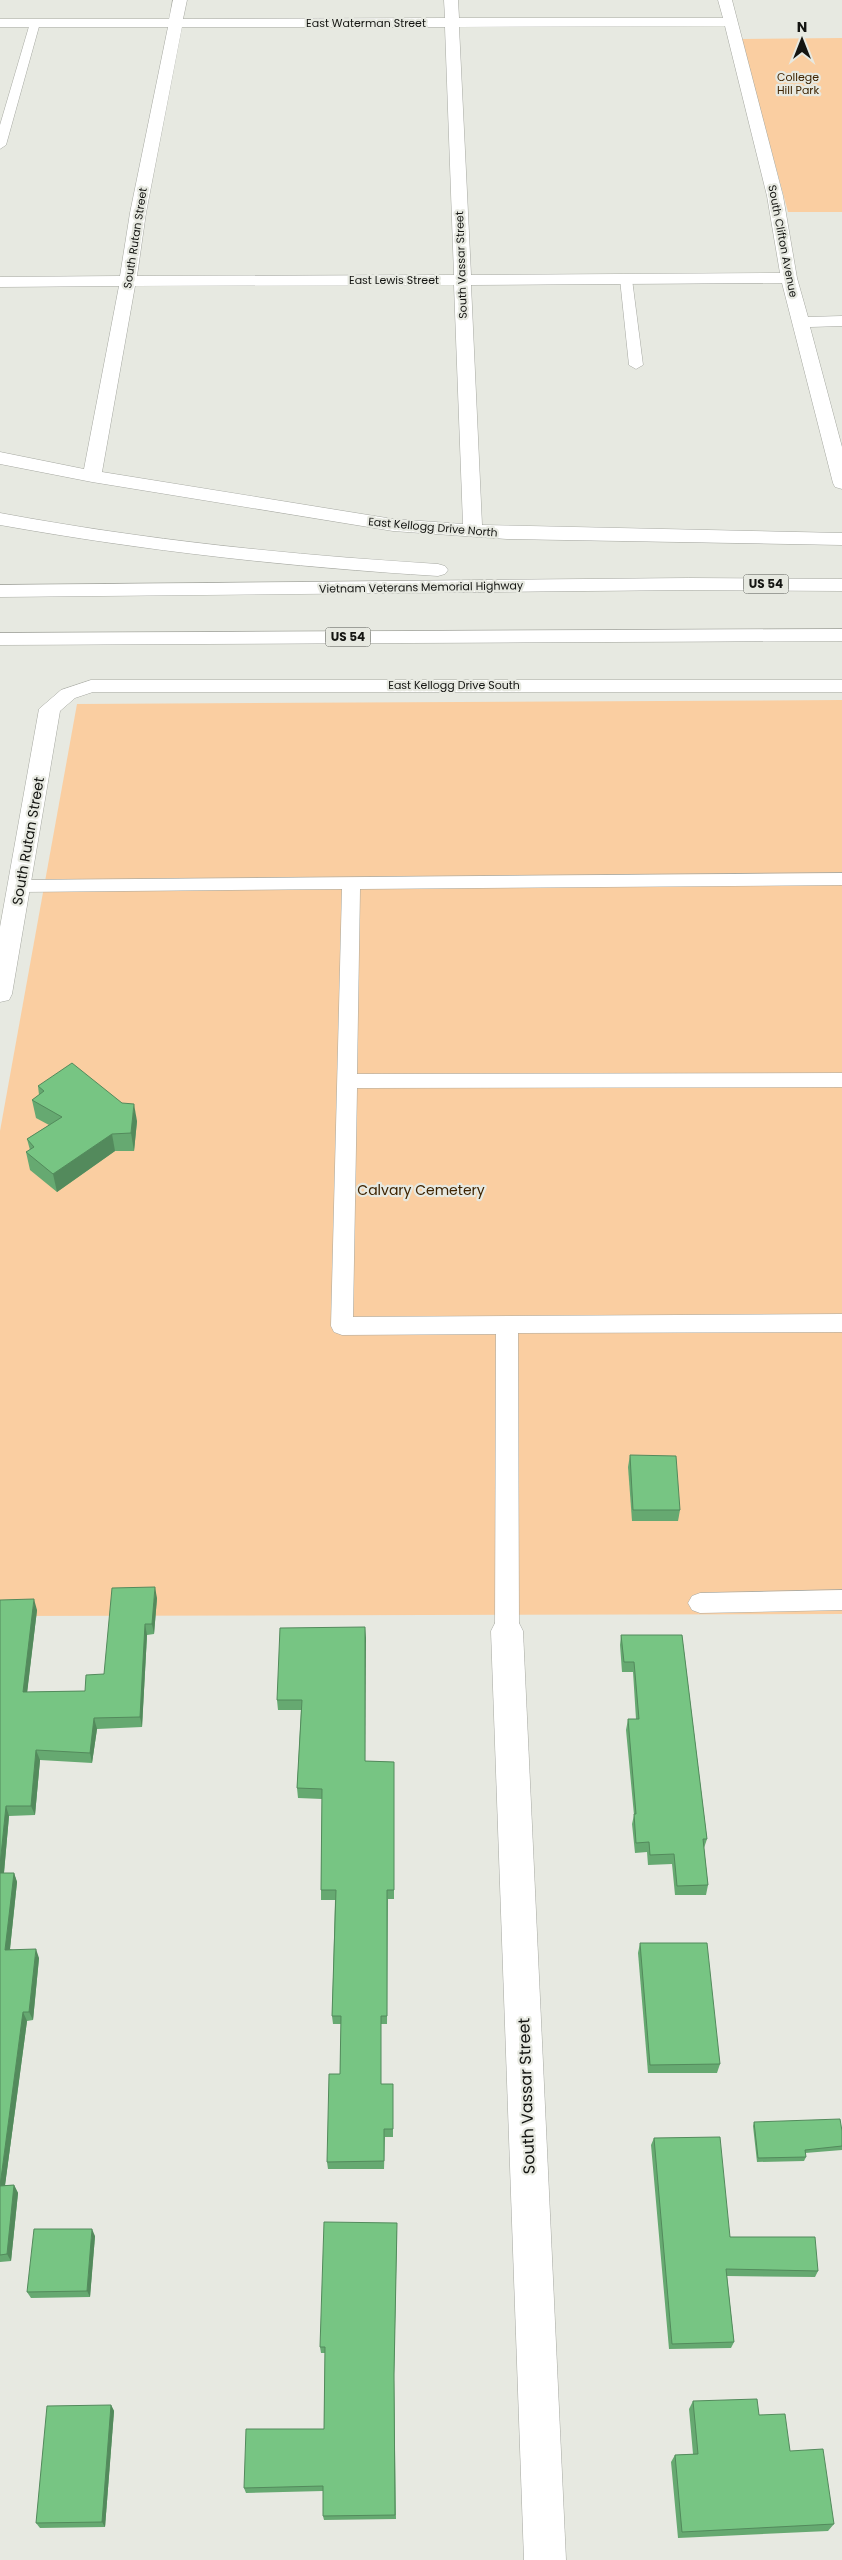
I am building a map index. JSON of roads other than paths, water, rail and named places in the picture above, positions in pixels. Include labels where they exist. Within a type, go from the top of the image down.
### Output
[{"type":"main road","name":"South Rutan Street","points":[[92,476],[128,282],[138,213],[180,0]]},
{"type":"main road","name":"South Vassar Street","points":[[451,0],[473,531]]},
{"type":"main road","name":"South Clifton Avenue","points":[[725,0],[775,196],[789,278],[842,483]]},
{"type":"main road","name":"East Waterman Street","points":[[0,23],[731,22]]},
{"type":"main road","name":"East Lewis Street","points":[[0,282],[789,278]]},
{"type":"main road","points":[[801,322],[842,322]]},
{"type":"main road","name":"East Kellogg Drive North","points":[[0,458],[92,476],[393,525],[473,531],[719,538],[842,539]]},
{"type":"main road","points":[[0,519],[62,531],[228,554],[409,568],[689,584]]},
{"type":"main road","name":"Vietnam Veterans Memorial Highway","points":[[0,591],[689,584],[842,585]]},
{"type":"main road","name":"US 54","points":[[0,639],[842,635]]},
{"type":"main road","name":"East Kellogg Drive South","points":[[68,694],[91,686],[842,686]]},
{"type":"main road","name":"South Rutan Street","points":[[0,994],[50,709],[68,694]]},
{"type":"main road","name":"South Vassar Street","points":[[507,1631],[545,2560]]},
{"type":"lane","points":[[0,145],[35,23]]},
{"type":"lane","points":[[626,279],[636,366]]},
{"type":"lane","points":[[20,886],[842,879]]},
{"type":"lane","points":[[352,884],[342,1326],[842,1323]]},
{"type":"lane","points":[[348,1081],[842,1080]]},
{"type":"lane","points":[[506,1325],[507,1631]]},
{"type":"lane","points":[[700,1603],[842,1600]]},
{"type":"park label","name":"College Hill Park","points":[[798,83]]},
{"type":"park label","name":"Calvary Cemetery","points":[[421,1190]]}]
